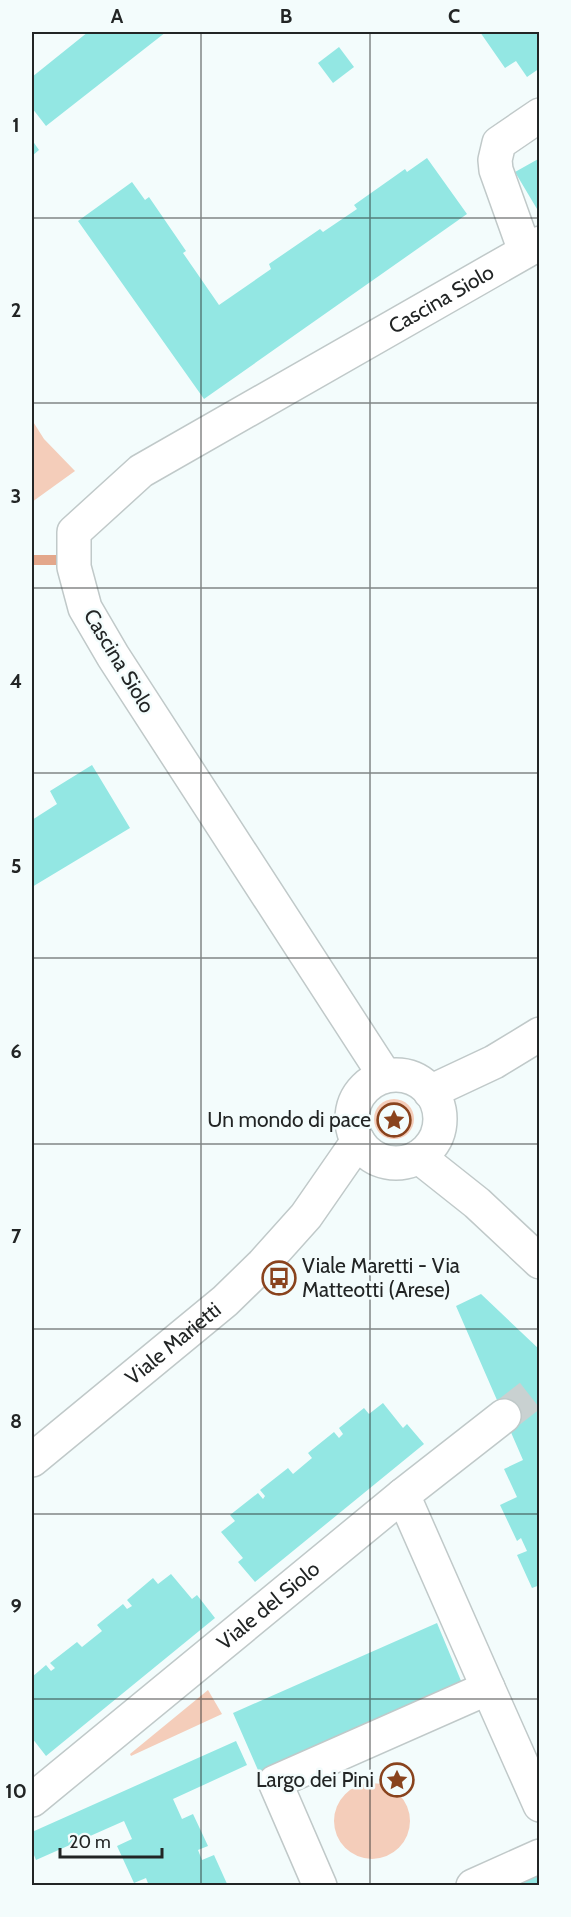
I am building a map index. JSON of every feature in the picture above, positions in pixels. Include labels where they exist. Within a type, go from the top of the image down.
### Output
[{"type":"street","name":"Cascina Siolo","points":[[385,1076],[113,656],[85,608],[74,567],[74,532],[141,471],[532,247],[496,170],[495,160],[499,143],[540,115]]},
{"type":"street","points":[[540,1034],[494,1062],[431,1125],[409,1161],[397,1163],[367,1150],[352,1119],[354,1105],[371,1083],[385,1076],[409,1077],[421,1083],[431,1125],[477,1203],[540,1262]]},
{"type":"street","name":"Viale Marietti","points":[[32,1460],[225,1301],[263,1264],[367,1150]]},
{"type":"street","name":"Viale del Siolo","points":[[32,1800],[504,1416]]},
{"type":"street","points":[[403,1496],[540,1805]]},
{"type":"street","points":[[320,1886],[275,1782],[488,1688]]},
{"type":"street","points":[[473,1886],[540,1856]]},
{"type":"shaded area","points":[[32,420],[44,439],[75,471],[32,502]]},
{"type":"shaded area","points":[[394,1099],[408,1105],[414,1119],[408,1133],[394,1139],[380,1133],[374,1119],[380,1105]]},
{"type":"shaded area","points":[[208,1690],[222,1714],[131,1756],[130,1754]]},
{"type":"shaded area","points":[[372,1783],[387,1786],[399,1794],[407,1806],[410,1821],[407,1836],[399,1848],[387,1856],[372,1859],[357,1856],[345,1848],[337,1836],[334,1821],[337,1806],[345,1794],[357,1786]]},
{"type":"building","points":[[88,32],[166,32],[46,126],[32,108],[32,77]]},
{"type":"building","points":[[480,32],[540,32],[540,68],[527,77],[516,61],[505,68]]},
{"type":"building","points":[[339,47],[354,67],[333,83],[318,63]]},
{"type":"building","points":[[32,140],[39,150],[32,156]]},
{"type":"building","points":[[427,158],[467,214],[204,399],[78,221],[132,182],[145,200],[149,197],[186,251],[183,253],[219,305],[271,269],[269,264],[320,229],[323,232],[357,209],[354,205],[405,169],[407,172]]},
{"type":"building","points":[[540,158],[540,214],[515,172]]},
{"type":"building","points":[[92,765],[130,828],[32,887],[32,820],[57,804],[50,791]]},
{"type":"building","points":[[481,1294],[540,1350],[540,1585],[532,1588],[517,1555],[527,1551],[521,1538],[517,1541],[500,1505],[517,1497],[504,1469],[523,1460],[456,1306]]},
{"type":"building","points":[[383,1403],[403,1428],[407,1424],[424,1444],[255,1582],[238,1562],[243,1558],[221,1532],[235,1521],[230,1515],[258,1493],[263,1499],[265,1496],[260,1490],[288,1468],[293,1474],[312,1458],[308,1453],[334,1432],[339,1438],[343,1434],[339,1428],[364,1408],[369,1414]]},
{"type":"building","points":[[171,1574],[192,1599],[197,1595],[215,1618],[46,1756],[32,1738],[32,1677],[46,1665],[51,1671],[55,1668],[50,1663],[77,1642],[82,1647],[102,1631],[97,1625],[123,1604],[127,1609],[132,1606],[127,1600],[153,1578],[158,1584]]},
{"type":"building","points":[[437,1623],[464,1688],[261,1777],[233,1713]]},
{"type":"building","points":[[236,1741],[247,1765],[173,1799],[182,1819],[193,1814],[208,1846],[198,1850],[202,1860],[214,1855],[228,1886],[149,1886],[146,1878],[134,1883],[117,1846],[132,1839],[124,1821],[36,1860],[32,1850],[32,1832]]},
{"type":"building","points":[[540,1871],[540,1886],[508,1886]]},
{"type":"waterway","points":[[32,560],[58,560]]},
{"type":"tunnel","points":[[504,1416],[540,1388]]},
{"type":"place","name":"Un mondo di pace","points":[[394,1120]]},
{"type":"place","name":"Viale Maretti - Via Matteotti (Arese)","points":[[279,1278]]},
{"type":"place","name":"Largo dei Pini","points":[[397,1780]]}]
